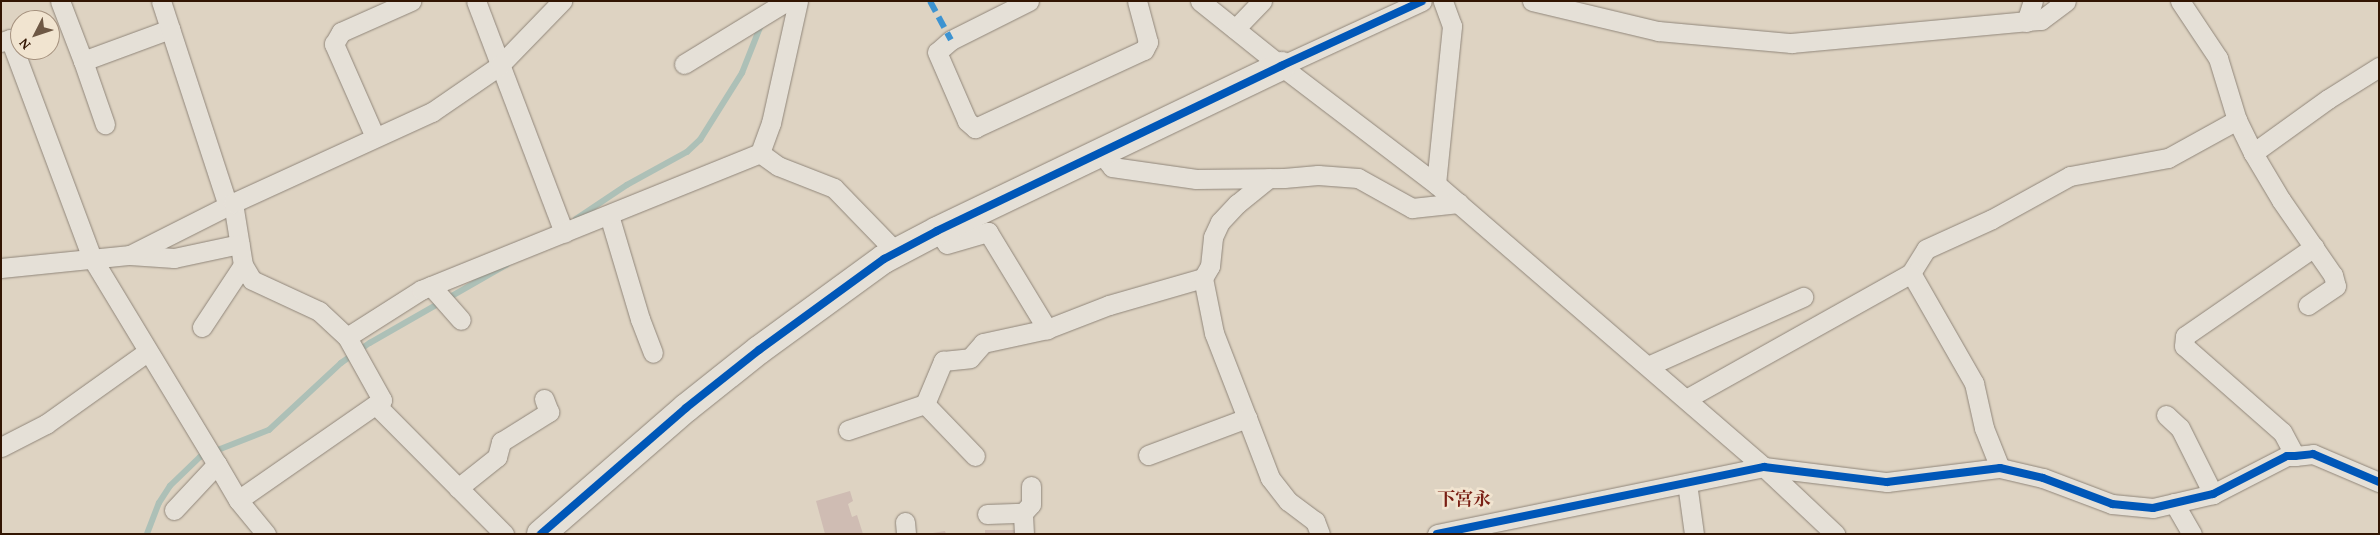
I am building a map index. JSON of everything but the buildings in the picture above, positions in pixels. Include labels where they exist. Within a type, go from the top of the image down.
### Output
[{"type":"street","points":[[60,1],[105,124]]},
{"type":"street","points":[[161,1],[230,205],[240,244],[243,265],[252,280],[319,311],[347,337],[382,400],[238,500]]},
{"type":"street","points":[[375,137],[334,44],[341,32],[411,1]]},
{"type":"street","points":[[476,1],[499,66],[564,233]]},
{"type":"street","points":[[130,255],[230,205],[432,112],[499,66],[562,1]]},
{"type":"street","points":[[684,64],[787,1]]},
{"type":"street","points":[[347,337],[421,290],[760,153],[771,123],[798,1]]},
{"type":"street","points":[[1029,1],[951,40],[937,52],[967,121],[975,128],[1144,50],[1148,42],[1137,1]]},
{"type":"street","points":[[1200,1],[1280,66],[1459,203],[1686,399],[1835,534]]},
{"type":"street","points":[[1235,29],[1262,1]]},
{"type":"street","points":[[541,534],[686,408],[744,361],[834,294],[896,252],[1280,66],[1422,1]]},
{"type":"street","points":[[1436,184],[1452,26],[1443,1]]},
{"type":"street","points":[[1532,1],[1658,31],[1791,43],[2041,20],[2066,1]]},
{"type":"street","points":[[2026,22],[2033,1]]},
{"type":"street","points":[[2180,1],[2218,58],[2237,120],[2253,153],[2281,200],[2333,275],[2336,286],[2308,305]]},
{"type":"street","points":[[83,60],[170,29]]},
{"type":"street","points":[[1,42],[10,39],[92,258],[238,500],[266,534]]},
{"type":"street","points":[[2253,153],[2328,99],[2379,67]]},
{"type":"street","points":[[1686,399],[1912,273],[1926,249],[1992,219],[2070,176],[2168,158],[2237,120]]},
{"type":"street","points":[[1100,152],[1112,167],[1196,179],[1318,175],[1358,178],[1412,208],[1459,203]]},
{"type":"street","points":[[760,153],[778,166],[834,188],[896,252]]},
{"type":"street","points":[[1269,178],[1237,204],[1220,222],[1213,236],[1210,266],[1203,278],[1214,333],[1270,478],[1288,501],[1315,521],[1320,534]]},
{"type":"street","points":[[609,214],[640,319],[653,353]]},
{"type":"street","points":[[937,231],[947,244],[988,232],[1047,329]]},
{"type":"street","points":[[1,268],[130,255],[174,258],[240,244]]},
{"type":"street","points":[[2294,456],[2282,432],[2184,346],[2185,336],[2314,247]]},
{"type":"street","points":[[202,327],[243,265]]},
{"type":"street","points":[[1912,273],[1974,383],[1984,428],[2000,468]]},
{"type":"street","points":[[848,430],[925,404],[943,361],[970,358],[983,343],[1047,329],[1109,305],[1203,278]]},
{"type":"street","points":[[431,286],[461,320]]},
{"type":"street","points":[[1648,366],[1803,297]]},
{"type":"street","points":[[1,447],[46,424],[147,352]]},
{"type":"street","points":[[458,488],[497,458],[501,442],[549,412],[544,399]]},
{"type":"street","points":[[925,404],[975,456]]},
{"type":"street","points":[[376,405],[504,534]]},
{"type":"street","points":[[2166,415],[2180,428],[2213,494]]},
{"type":"street","points":[[1148,455],[1247,418]]},
{"type":"street","points":[[1437,534],[1505,527],[1687,483],[1764,468],[1887,482],[2000,468],[2043,478],[2112,504],[2153,508],[2213,494],[2287,456],[2314,454],[2379,482]]},
{"type":"street","points":[[174,510],[217,464]]},
{"type":"street","points":[[1687,483],[1694,534]]},
{"type":"street","points":[[1024,534],[1023,513],[1031,504],[1031,486]]},
{"type":"street","points":[[2174,503],[2192,534]]},
{"type":"street","points":[[987,514],[1023,513]]},
{"type":"waterway","points":[[576,219],[627,185],[687,152],[700,140],[742,73],[763,20]]},
{"type":"waterway","points":[[147,534],[159,503],[170,486],[200,457],[269,430],[341,363],[370,343],[506,265]]},
{"type":"marked path","points":[[930,1],[951,40]]},
{"type":"cycle path","points":[[541,534],[686,408],[759,350],[884,259],[937,231],[1281,66],[1422,1]]},
{"type":"cycle path","points":[[1437,534],[1764,467],[1887,482],[2000,468],[2043,478],[2112,504],[2153,508],[2213,494],[2287,456],[2313,454],[2379,482]]},
{"type":"district","name":"下宮永","points":[[1464,499]]}]
